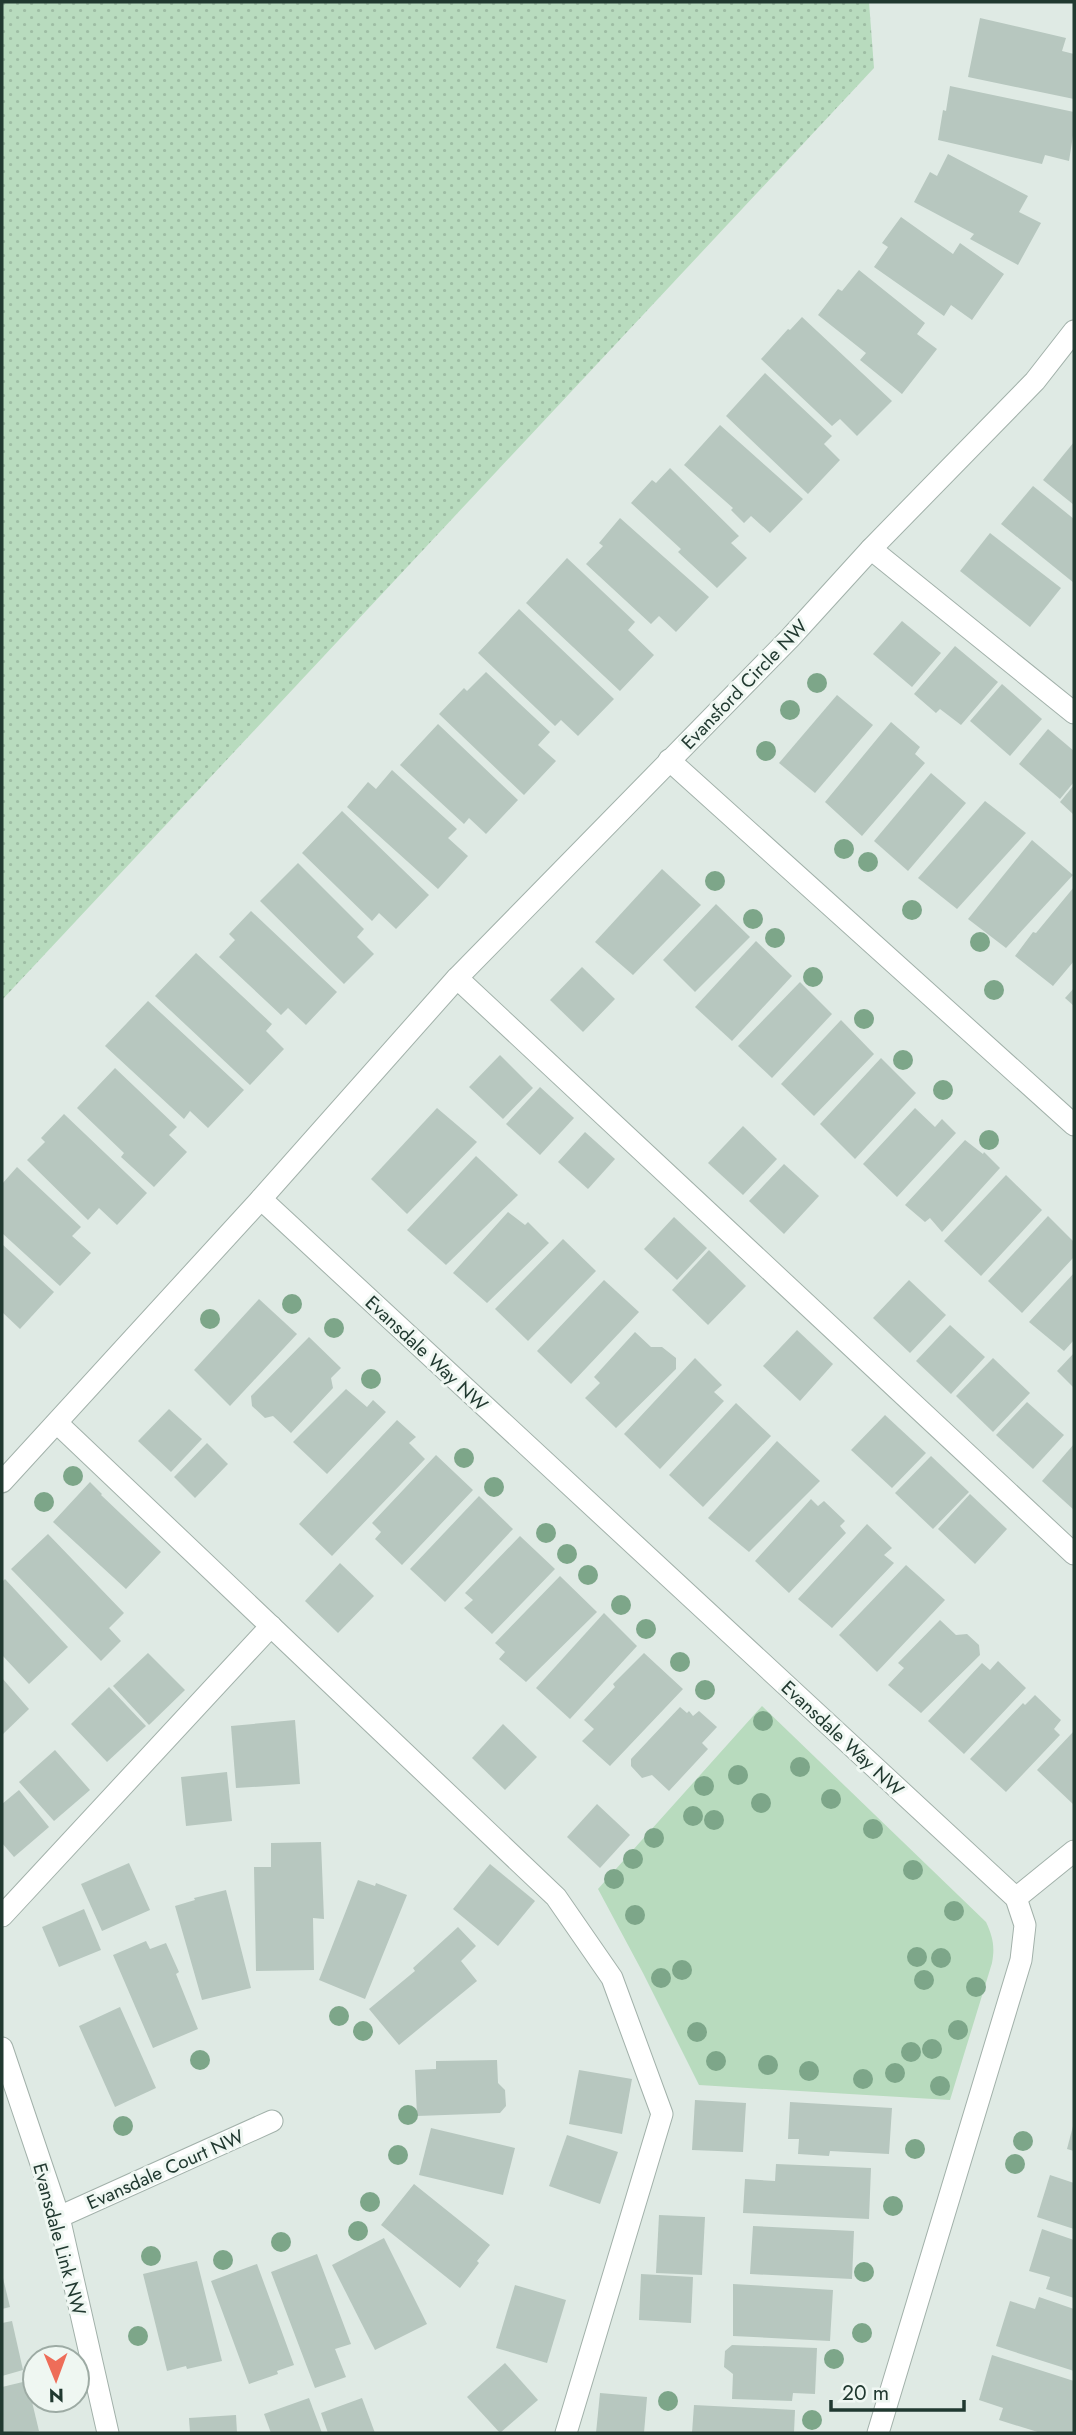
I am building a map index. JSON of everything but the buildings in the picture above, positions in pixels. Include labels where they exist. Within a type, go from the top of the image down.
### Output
[{"type":"street","name":"Evansford Circle NW","points":[[1074,331],[1035,381],[790,638],[669,760],[1074,1125]]},
{"type":"street","points":[[872,549],[1074,713]]},
{"type":"street","points":[[2,1482],[261,1199],[457,978],[669,760]]},
{"type":"street","points":[[457,978],[1074,1553]]},
{"type":"street","name":"Evansdale Way NW","points":[[261,1199],[1016,1898]]},
{"type":"street","points":[[57,1423],[556,1898],[612,1978],[662,2114],[566,2433]]},
{"type":"street","points":[[2,1916],[271,1626]]},
{"type":"street","points":[[878,2433],[1021,1960],[1025,1925],[1016,1898],[1074,1852]]},
{"type":"street","name":"Evansdale Link NW","points":[[2,2048],[59,2217],[108,2433]]},
{"type":"street","name":"Evansdale Court NW","points":[[59,2217],[272,2121]]},
{"type":"green space","points":[[2,2],[869,2],[874,68],[2,1000]]},
{"type":"green space","points":[[762,1706],[986,1922],[993,1942],[992,1963],[950,2100],[699,2085],[598,1889]]}]
